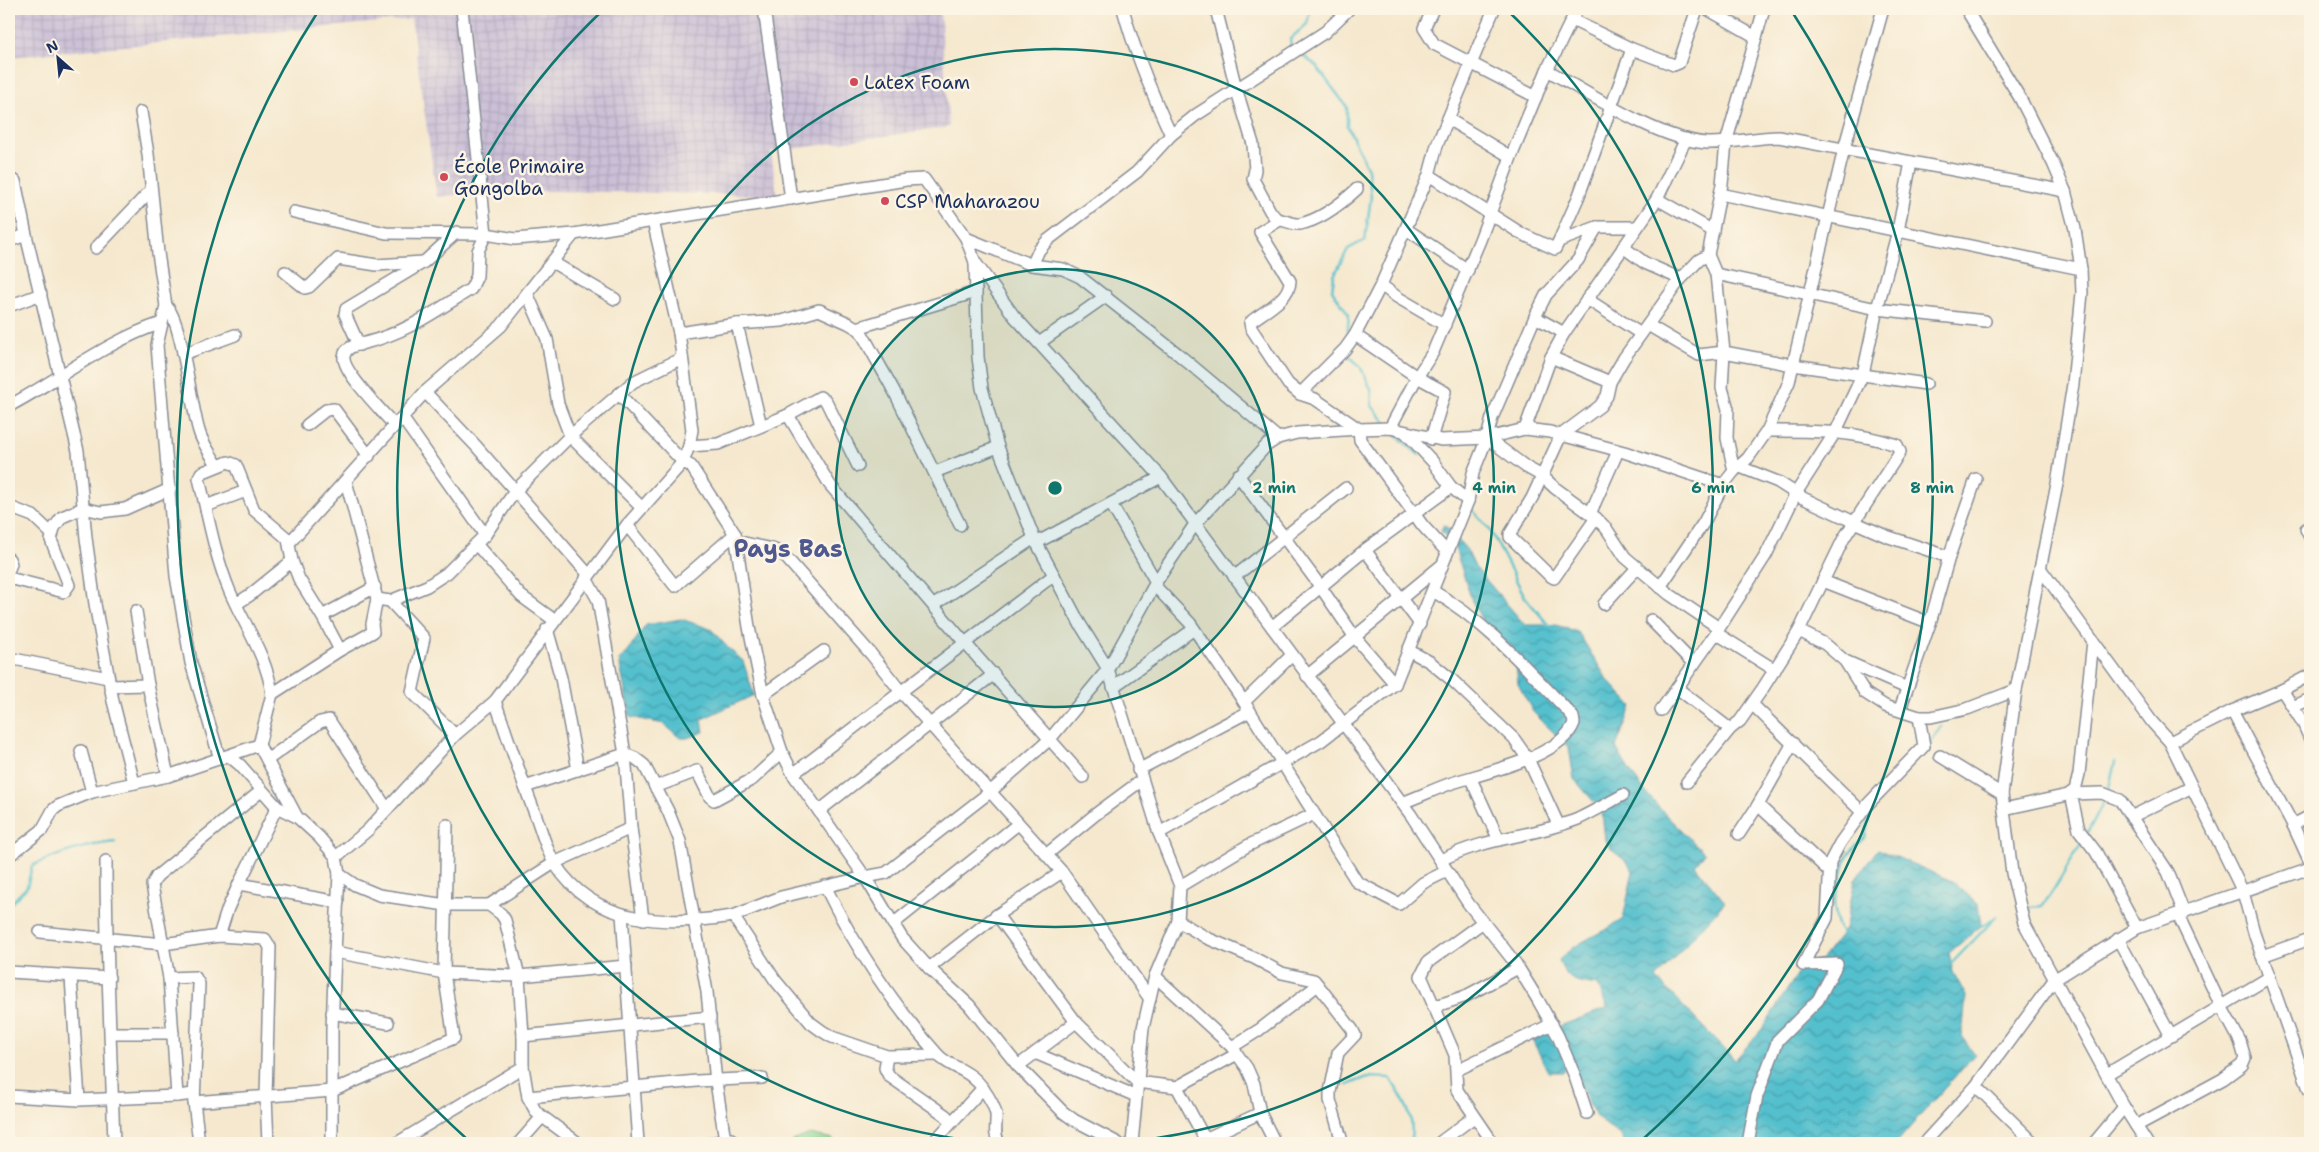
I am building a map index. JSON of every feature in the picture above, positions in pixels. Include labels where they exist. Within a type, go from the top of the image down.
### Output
[{"type":"street","points":[[462,9],[486,234],[478,251],[477,276],[471,289],[409,328],[347,350],[344,356],[347,370],[399,422],[484,535]]},
{"type":"street","points":[[764,9],[791,199]]},
{"type":"street","points":[[1124,9],[1133,44],[1146,79],[1171,135]]},
{"type":"street","points":[[1216,9],[1236,88],[1253,144],[1255,154],[1253,180],[1270,212],[1277,218],[1299,224],[1316,218],[1357,189]]},
{"type":"street","points":[[1032,265],[1038,250],[1048,240],[1137,172],[1171,135],[1212,103],[1325,32],[1349,9]]},
{"type":"street","points":[[1433,9],[1424,28],[1434,44],[1536,96]]},
{"type":"street","points":[[1300,394],[1340,355],[1355,335],[1381,285],[1428,175],[1437,145],[1470,62],[1494,9]]},
{"type":"street","points":[[1390,428],[1417,376],[1433,352],[1468,270],[1536,96],[1577,9]]},
{"type":"street","points":[[1572,20],[1632,49],[1670,64],[1679,63],[1698,9]]},
{"type":"street","points":[[1707,9],[1756,37]]},
{"type":"street","points":[[1737,469],[1728,438],[1728,409],[1722,388],[1724,352],[1716,274],[1708,255],[1720,194],[1726,143],[1764,9]]},
{"type":"street","points":[[1660,587],[1704,522],[1723,485],[1767,431],[1788,382],[1811,295],[1844,149],[1883,9]]},
{"type":"street","points":[[1966,9],[2020,98],[2053,163],[2065,191],[2076,229],[2081,269],[2082,293],[2073,384],[2057,484],[2016,690],[2002,794],[2012,873],[2024,923],[2124,1107],[2147,1143]]},
{"type":"street","points":[[1428,175],[1522,234],[1555,249],[1578,198],[1632,49]]},
{"type":"street","points":[[1547,70],[1612,107],[1670,135],[1686,139],[1708,143],[1726,143],[1758,137],[1779,137],[2065,191]]},
{"type":"street","points":[[141,112],[148,154],[150,191],[166,306],[157,345],[176,576],[191,663],[225,758],[244,770],[277,808],[297,817],[319,837],[336,857],[338,902],[332,1013],[332,1143]]},
{"type":"street","points":[[1448,119],[1511,156]]},
{"type":"street","points":[[1525,429],[1551,357],[1564,333],[1657,199],[1686,139]]},
{"type":"street","points":[[1661,710],[1718,630],[1766,555],[1796,493],[1836,432],[1863,374],[1877,309],[1898,231],[1911,162]]},
{"type":"street","points":[[294,212],[386,232],[457,232],[522,239],[574,234],[924,179],[966,238],[974,262],[978,357],[982,388],[998,447],[1035,540],[1080,624],[1108,669],[1159,833],[1180,886],[1178,921],[1155,976],[1140,1043],[1132,1143]]},
{"type":"street","points":[[15,181],[26,235],[78,451],[90,570],[109,682],[134,784]]},
{"type":"street","points":[[96,248],[150,191]]},
{"type":"street","points":[[1720,194],[2081,269]]},
{"type":"street","points":[[1657,199],[1713,231]]},
{"type":"street","points":[[1277,218],[1275,223],[1260,232],[1287,273],[1290,286],[1284,296],[1253,320],[1250,325],[1276,369],[1288,384],[1300,394],[1315,398],[1359,428]]},
{"type":"street","points":[[336,857],[368,830],[455,735],[495,700],[641,507],[683,462],[692,430],[679,333],[653,221]]},
{"type":"street","points":[[1559,240],[1597,227],[1636,227]]},
{"type":"street","points":[[1159,833],[1321,741],[1395,684],[1468,501],[1473,473],[1496,409],[1535,316],[1546,295],[1578,260],[1597,227]]},
{"type":"street","points":[[1406,229],[1468,270]]},
{"type":"street","points":[[359,345],[345,314],[346,309],[424,262],[457,232]]},
{"type":"street","points":[[289,543],[425,392],[493,335],[574,234]]},
{"type":"street","points":[[9,241],[26,235]]},
{"type":"street","points":[[966,238],[1032,265],[1063,269],[1080,277],[1178,354],[1278,438]]},
{"type":"street","points":[[1623,247],[1645,263],[1674,276],[1679,281]]},
{"type":"street","points":[[1618,451],[1593,516],[1558,575],[1552,578],[1514,542],[1510,534],[1542,476],[1561,435],[1600,406],[1607,396],[1610,382],[1641,334],[1679,281],[1699,260],[1708,255]]},
{"type":"street","points":[[285,272],[304,288],[338,259],[358,264],[378,265],[424,262]]},
{"type":"street","points":[[552,262],[616,299]]},
{"type":"street","points":[[974,262],[1014,316],[1161,477],[1402,803],[1468,903],[1518,968],[1552,1024],[1574,1074],[1587,1113]]},
{"type":"street","points":[[1716,274],[1877,309],[1985,321]]},
{"type":"street","points":[[1381,285],[1397,297],[1445,325]]},
{"type":"street","points":[[858,328],[976,292]]},
{"type":"street","points":[[527,293],[547,339],[558,404],[570,436],[641,507]]},
{"type":"street","points":[[9,306],[41,294]]},
{"type":"street","points":[[1039,343],[1106,296]]},
{"type":"street","points":[[1587,300],[1641,334]]},
{"type":"street","points":[[166,306],[172,311],[199,432],[217,465]]},
{"type":"street","points":[[679,333],[738,324],[782,321],[819,310],[858,328],[894,391],[960,525]]},
{"type":"street","points":[[1535,316],[1564,333]]},
{"type":"street","points":[[9,406],[60,378],[116,342],[144,328],[162,323]]},
{"type":"street","points":[[738,324],[761,426]]},
{"type":"street","points":[[1648,325],[1699,355],[1724,352],[1793,365],[1926,384]]},
{"type":"street","points":[[183,354],[235,335]]},
{"type":"street","points":[[1355,335],[1445,393],[1431,438]]},
{"type":"street","points":[[1551,357],[1610,382]]},
{"type":"street","points":[[390,601],[438,580],[476,544],[515,491],[570,436],[642,376],[682,358]]},
{"type":"street","points":[[425,392],[515,491],[587,576],[598,600],[625,754],[631,828],[643,919]]},
{"type":"street","points":[[619,394],[683,462],[694,469],[736,538],[749,626],[763,695],[782,752],[793,774],[866,878],[910,949],[969,1005],[1018,1066],[1074,1120],[1118,1143]]},
{"type":"street","points":[[689,446],[715,444],[788,415],[816,399],[823,398],[858,466]]},
{"type":"street","points":[[307,425],[326,410],[334,409],[369,456]]},
{"type":"street","points":[[788,415],[830,485],[1083,777]]},
{"type":"street","points":[[1359,428],[1360,440],[1430,535],[1447,552]]},
{"type":"street","points":[[495,700],[554,863],[584,897],[597,905],[643,919],[693,922],[733,916],[780,897],[886,874],[990,792],[1050,739],[1108,669],[1155,584],[1195,524],[1257,454],[1278,438],[1297,434],[1359,428],[1390,428],[1431,438],[1487,438],[1525,429],[1561,435],[1618,451],[1723,485]]},
{"type":"street","points":[[1687,782],[1730,729],[1740,722],[1775,670],[1799,631],[1854,522],[1900,452],[1900,448],[1897,445],[1868,436],[1836,432],[1767,431]]},
{"type":"street","points":[[1404,432],[1433,462],[1452,487],[1468,501]]},
{"type":"street","points":[[1487,438],[1526,467],[1542,476],[1593,516],[1606,528],[1625,557],[1660,587],[1775,670]]},
{"type":"street","points":[[935,472],[998,447]]},
{"type":"street","points":[[297,817],[259,745],[272,694],[266,666],[236,604],[218,560],[200,475],[217,465],[228,462],[236,465],[257,514],[283,533],[289,543],[292,561],[299,579],[340,650]]},
{"type":"street","points":[[1737,469],[1778,482],[1796,493],[1886,536],[1948,557]]},
{"type":"street","points":[[1238,475],[1284,536],[1354,636],[1395,684]]},
{"type":"street","points":[[934,605],[1035,540],[1111,504],[1161,477]]},
{"type":"street","points":[[1900,709],[1930,623],[1948,557],[1976,479]]},
{"type":"street","points":[[272,694],[340,650],[373,632],[372,624],[376,593],[346,481]]},
{"type":"street","points":[[1272,627],[1366,550],[1452,487]]},
{"type":"street","points":[[1234,577],[1346,488]]},
{"type":"street","points":[[9,578],[61,592],[66,590],[69,585],[52,545],[52,534],[62,517],[83,508],[101,512],[124,509],[170,489]]},
{"type":"street","points":[[206,506],[246,491]]},
{"type":"street","points":[[1111,504],[1155,584],[1194,629],[1247,706],[1357,882],[1399,904],[1463,849],[1578,819],[1622,795]]},
{"type":"street","points":[[9,507],[33,516],[52,534]]},
{"type":"street","points":[[627,525],[675,586],[736,538]]},
{"type":"street","points":[[736,538],[782,553],[871,654],[902,693],[1062,872],[1150,999]]},
{"type":"street","points":[[476,544],[521,596],[550,625],[578,770]]},
{"type":"street","points":[[1366,550],[1420,624]]},
{"type":"street","points":[[9,559],[11,564],[9,569]]},
{"type":"street","points":[[236,604],[292,561]]},
{"type":"street","points":[[1308,676],[1442,565]]},
{"type":"street","points":[[1604,604],[1637,568]]},
{"type":"street","points":[[2040,568],[2152,722],[2170,742],[2243,892],[2262,956],[2307,1069],[2310,1092]]},
{"type":"street","points":[[793,774],[902,693],[1054,575]]},
{"type":"street","points":[[1824,582],[1930,623]]},
{"type":"street","points":[[1402,803],[1451,784],[1528,759],[1564,736],[1573,726],[1573,717],[1516,658],[1452,602],[1433,591]]},
{"type":"street","points":[[376,593],[390,601],[424,638],[412,692],[455,735]]},
{"type":"street","points":[[322,616],[376,593]]},
{"type":"street","points":[[136,611],[148,685],[168,776]]},
{"type":"street","points":[[1651,620],[1694,664]]},
{"type":"street","points":[[1113,687],[1194,629]]},
{"type":"street","points":[[1799,631],[1825,644],[1845,661],[1907,688]]},
{"type":"street","points":[[2071,794],[2075,790],[2078,774],[2093,641]]},
{"type":"street","points":[[1408,650],[1430,662],[1452,680],[1514,739],[1528,759],[1558,824]]},
{"type":"street","points":[[763,695],[824,651]]},
{"type":"street","points":[[1047,854],[1140,775],[1247,706],[1292,655]]},
{"type":"street","points":[[9,658],[109,682],[148,685]]},
{"type":"street","points":[[1845,661],[1865,694],[1885,706],[1900,709],[1919,717],[1931,717],[1967,710],[2016,690]]},
{"type":"street","points":[[819,812],[994,674]]},
{"type":"street","points":[[2170,742],[2310,675]]},
{"type":"street","points":[[1677,688],[1707,709],[1730,729]]},
{"type":"street","points":[[2282,690],[2310,739]]},
{"type":"street","points":[[2293,707],[2310,699]]},
{"type":"street","points":[[1752,704],[1862,812]]},
{"type":"street","points":[[2232,711],[2310,862]]},
{"type":"street","points":[[1748,1143],[1757,1096],[1778,1040],[1818,1000],[1836,964],[1803,965],[1827,918],[1830,862],[1840,843],[1862,812],[1924,746],[1919,717]]},
{"type":"street","points":[[267,760],[320,722],[329,720],[387,809]]},
{"type":"street","points":[[1739,834],[1758,805],[1793,743]]},
{"type":"street","points":[[9,856],[45,827],[55,808],[92,792],[168,776],[259,745]]},
{"type":"street","points":[[81,750],[92,792]]},
{"type":"street","points":[[655,786],[697,771],[710,797],[714,800],[753,778],[782,752]]},
{"type":"street","points":[[525,787],[625,754],[640,761],[655,786],[675,826],[680,841],[710,1017],[716,1082],[730,1142],[711,1143]]},
{"type":"street","points":[[1940,756],[2002,794]]},
{"type":"street","points":[[1471,779],[1499,840]]},
{"type":"street","points":[[2133,816],[2192,787]]},
{"type":"street","points":[[177,1096],[169,978],[151,890],[153,880],[261,791]]},
{"type":"street","points":[[2071,794],[2079,830],[2096,852],[2137,928]]},
{"type":"street","points":[[2004,809],[2071,794],[2108,795],[2120,800],[2133,816],[2168,872],[2181,914],[2221,1006],[2244,1051],[2246,1058],[2242,1064],[2224,1078],[2136,1126]]},
{"type":"street","points":[[1758,805],[1829,871]]},
{"type":"street","points":[[219,936],[230,902],[277,808]]},
{"type":"street","points":[[1180,886],[1247,846],[1314,814]]},
{"type":"street","points":[[2293,826],[2310,816]]},
{"type":"street","points":[[893,924],[1018,824]]},
{"type":"street","points":[[9,1096],[78,1100],[177,1096],[194,1098],[266,1097],[332,1091],[454,1038],[444,973],[447,825]]},
{"type":"street","points":[[338,874],[355,885],[379,895],[446,905],[489,905],[554,863],[631,828]]},
{"type":"street","points":[[106,861],[106,937],[112,1033],[114,1143]]},
{"type":"street","points":[[1924,1143],[1976,1086],[2054,980],[2137,928],[2310,868]]},
{"type":"street","points":[[929,968],[998,915],[1062,872]]},
{"type":"street","points":[[239,884],[338,902]]},
{"type":"street","points":[[825,886],[842,920],[891,995],[938,1055],[965,1070],[983,1088],[993,1105],[996,1115],[995,1131],[999,1143]]},
{"type":"street","points":[[489,905],[501,914],[505,920],[519,976],[523,1067],[528,1097],[533,1108],[542,1117],[578,1143]]},
{"type":"street","points":[[622,914],[638,1143]]},
{"type":"street","points":[[998,915],[1076,1022],[1137,1082],[1178,1087],[1235,1051],[1258,1030],[1318,985]]},
{"type":"street","points":[[733,916],[775,980],[811,1023],[832,1037],[887,1056],[938,1055]]},
{"type":"street","points":[[1178,921],[1207,938],[1254,958],[1282,973],[1314,980],[1352,1029],[1355,1035],[1338,1054],[1330,1092],[1330,1100],[1341,1138],[1340,1143]]},
{"type":"street","points":[[1483,922],[1425,966],[1420,976],[1452,1047],[1457,1070],[1457,1090],[1489,1137]]},
{"type":"street","points":[[40,932],[163,944],[219,936],[265,939],[270,947],[266,1097],[268,1143]]},
{"type":"street","points":[[2118,939],[2171,1036]]},
{"type":"street","points":[[2262,956],[2310,939]]},
{"type":"street","points":[[335,952],[444,973],[519,976],[626,966]]},
{"type":"street","points":[[1433,1007],[1466,996],[1518,968]]},
{"type":"street","points":[[9,972],[109,978]]},
{"type":"street","points":[[1155,976],[1235,1051],[1247,1068],[1254,1084],[1260,1114],[1275,1143]]},
{"type":"street","points":[[71,977],[78,1100]]},
{"type":"street","points":[[169,978],[195,977],[199,984],[194,1098],[198,1143]]},
{"type":"street","points":[[2106,1074],[2270,977]]},
{"type":"street","points":[[332,1013],[388,1023]]},
{"type":"street","points":[[523,1036],[710,1017]]},
{"type":"street","points":[[1018,1066],[1076,1022]]},
{"type":"street","points":[[1457,1070],[1552,1024]]},
{"type":"street","points":[[112,1033],[173,1033]]},
{"type":"street","points":[[1035,1053],[1136,1096]]},
{"type":"street","points":[[887,1056],[885,1068],[889,1076],[945,1115],[952,1122]]},
{"type":"street","points":[[397,1143],[523,1067]]},
{"type":"street","points":[[528,1097],[697,1081],[716,1082],[762,1078]]},
{"type":"street","points":[[1976,1086],[2034,1143]]},
{"type":"street","points":[[1178,1087],[1206,1141],[1260,1114]]},
{"type":"street","points":[[933,1143],[983,1088]]},
{"type":"street","points":[[2094,1143],[2124,1107]]},
{"type":"street","points":[[519,1143],[542,1117]]},
{"type":"street","points":[[1439,1143],[1474,1117]]},
{"type":"shaded area","points":[[9,9],[940,9],[949,127],[771,152],[777,195],[489,190],[437,197],[411,19],[9,57]]},
{"type":"green space","points":[[810,1134],[833,1139],[836,1143],[792,1143],[792,1141]]},
{"type":"water","points":[[1444,524],[1467,550],[1475,567],[1525,625],[1556,625],[1578,632],[1607,679],[1632,706],[1616,747],[1644,791],[1705,853],[1695,865],[1725,902],[1656,978],[1735,1060],[1762,1029],[1803,965],[1822,959],[1845,929],[1855,880],[1878,849],[1952,881],[1978,904],[1981,926],[1949,953],[1953,972],[1966,996],[1962,1037],[1975,1054],[1896,1143],[1626,1143],[1621,1136],[1596,1117],[1571,1066],[1562,1072],[1548,1072],[1533,1041],[1560,1026],[1607,1008],[1598,985],[1573,980],[1565,973],[1559,960],[1573,948],[1623,919],[1633,871],[1627,862],[1613,851],[1605,840],[1602,811],[1574,779],[1569,748],[1533,712],[1518,684],[1516,663],[1483,622],[1472,601],[1453,542],[1441,531]]},
{"type":"water","points":[[681,619],[711,629],[743,661],[754,695],[702,719],[704,732],[687,738],[680,738],[664,724],[630,717],[619,660],[626,654],[646,625]]},
{"type":"waterway","points":[[1294,48],[1291,45],[1290,39],[1307,24],[1310,9]]},
{"type":"waterway","points":[[1300,53],[1316,66],[1347,107],[1347,125],[1368,169],[1371,197],[1365,240],[1348,249],[1334,276],[1332,290],[1349,315],[1347,337]]},
{"type":"waterway","points":[[1348,350],[1348,355],[1360,366],[1371,389],[1372,406],[1387,424]]},
{"type":"waterway","points":[[1395,434],[1419,455]]},
{"type":"waterway","points":[[1470,507],[1490,530],[1525,597],[1551,628]]},
{"type":"waterway","points":[[1928,747],[1941,726]]},
{"type":"waterway","points":[[2108,792],[2115,762]]},
{"type":"waterway","points":[[2087,834],[2106,797]]},
{"type":"waterway","points":[[1842,934],[1837,925],[1834,904],[1841,876],[1847,856],[1865,837],[1870,814],[1880,799]]},
{"type":"waterway","points":[[2029,907],[2042,906],[2083,841]]},
{"type":"waterway","points":[[9,905],[27,887],[32,866],[72,850],[115,842]]},
{"type":"waterway","points":[[1950,965],[1996,917],[1981,926]]},
{"type":"waterway","points":[[1347,1085],[1368,1077],[1390,1078],[1408,1109],[1412,1125],[1410,1143]]},
{"type":"place","name":"Latex Foam","points":[[854,82]]},
{"type":"place","name":"École Primaire Gongolba","points":[[444,177]]},
{"type":"place","name":"CSP Maharazou","points":[[885,201]]},
{"type":"district","name":"Pays Bas","points":[[788,549]]}]
